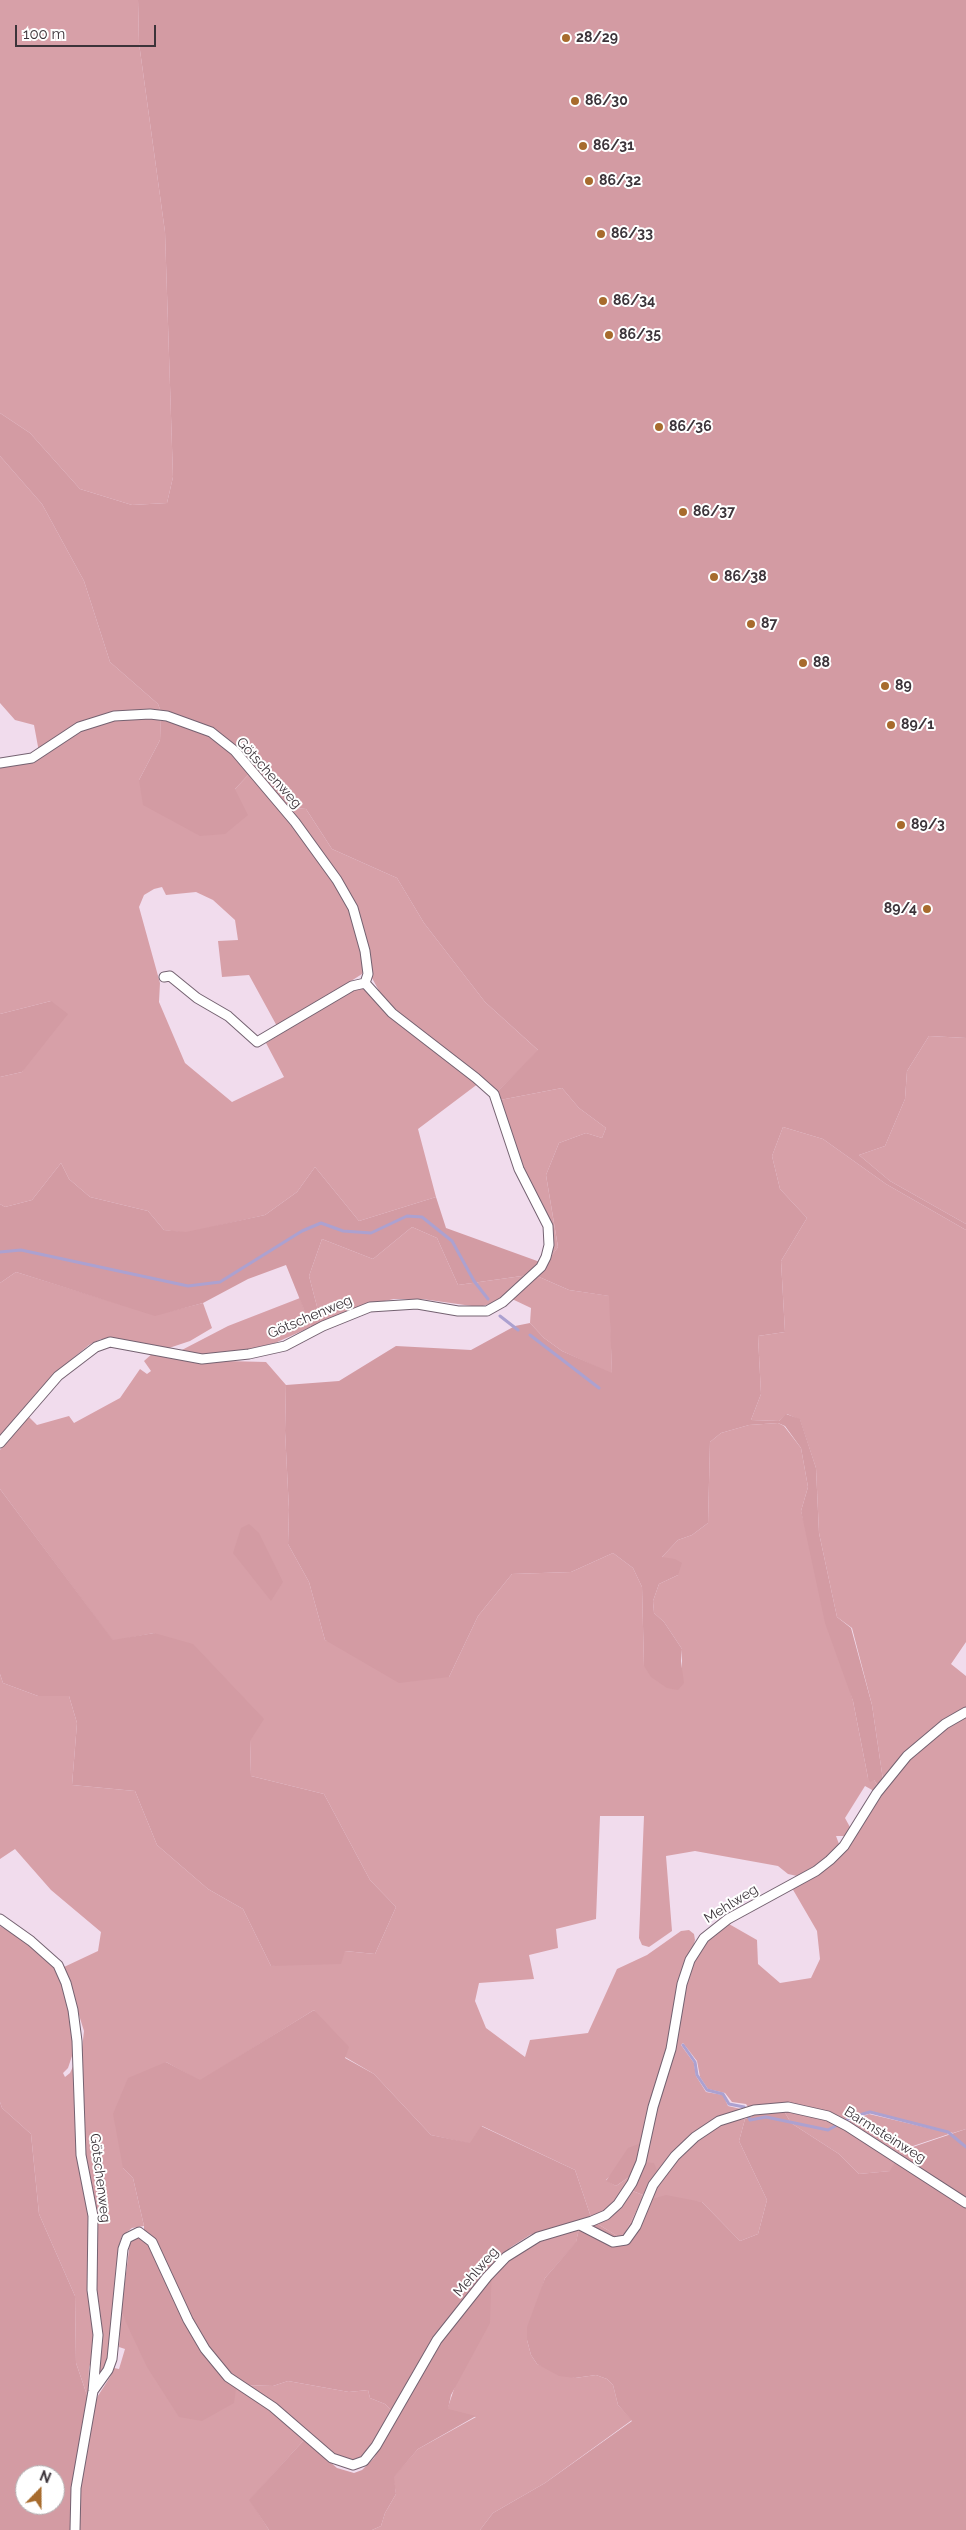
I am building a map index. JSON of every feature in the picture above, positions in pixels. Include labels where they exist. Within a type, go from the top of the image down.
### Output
[{"type":"street","name":"Götschenweg","points":[[0,764],[32,758],[79,727],[114,716],[167,716],[211,732],[235,751],[295,822],[337,880],[353,908],[365,951],[368,974],[365,983],[392,1013],[494,1094],[518,1169],[548,1226],[549,1245],[541,1267],[503,1302],[487,1311],[458,1311],[417,1304],[388,1304],[370,1308],[332,1322],[284,1346],[249,1354],[202,1358],[110,1342],[96,1347],[58,1376],[0,1443]]},
{"type":"street","points":[[164,977],[170,976],[197,998],[228,1016],[257,1042],[352,986],[365,983]]},
{"type":"street","name":"Mehlweg","points":[[93,2391],[108,2370],[112,2360],[123,2249],[127,2238],[139,2232],[152,2242],[188,2320],[205,2349],[228,2377],[273,2407],[332,2458],[346,2464],[359,2464],[368,2458],[437,2340],[487,2277],[506,2257],[525,2243],[552,2231],[580,2225],[606,2215],[618,2204],[632,2183],[641,2162],[653,2107],[671,2049],[682,1984],[690,1960],[704,1938],[728,1919],[816,1871],[830,1860],[844,1846],[877,1793],[907,1756],[944,1724],[966,1712]]},
{"type":"street","name":"Götschenweg","points":[[0,1919],[31,1941],[58,1965],[66,1984],[73,2010],[77,2041],[81,2156],[93,2216],[92,2290],[98,2335],[93,2391],[76,2488],[75,2530]]},
{"type":"street","name":"Barmsteinweg","points":[[580,2225],[613,2242],[626,2240],[636,2226],[653,2185],[675,2156],[695,2137],[719,2121],[745,2113],[788,2107],[821,2114],[847,2126],[966,2203]]},
{"type":"shaded area","points":[[0,0],[138,0],[139,43],[165,232],[173,477],[167,503],[132,505],[80,489],[30,433],[0,413]]},
{"type":"shaded area","points":[[138,0],[966,0],[966,1038],[929,1036],[907,1071],[905,1099],[885,1146],[859,1155],[890,1181],[966,1224],[966,1230],[886,1184],[823,1139],[783,1127],[772,1156],[780,1189],[807,1218],[781,1261],[785,1332],[758,1336],[761,1394],[751,1420],[779,1421],[786,1414],[800,1419],[816,1468],[819,1533],[837,1617],[851,1628],[872,1705],[883,1780],[878,1786],[874,1780],[870,1782],[868,1778],[853,1701],[825,1623],[801,1511],[808,1487],[801,1448],[785,1426],[778,1423],[749,1425],[721,1433],[710,1442],[708,1523],[692,1535],[678,1540],[662,1557],[675,1559],[682,1563],[678,1575],[659,1584],[653,1601],[654,1613],[664,1622],[682,1649],[681,1661],[684,1683],[678,1690],[667,1688],[651,1677],[644,1666],[642,1587],[633,1568],[613,1553],[571,1572],[512,1574],[478,1616],[449,1677],[399,1683],[325,1640],[309,1582],[288,1544],[289,1510],[285,1431],[286,1385],[339,1381],[396,1346],[471,1350],[515,1326],[530,1323],[544,1338],[562,1351],[612,1373],[609,1296],[569,1290],[537,1276],[558,1247],[546,1175],[559,1143],[586,1133],[602,1138],[606,1128],[579,1108],[562,1088],[500,1100],[496,1093],[538,1050],[485,1002],[424,923],[397,878],[332,849],[306,809],[286,807],[251,772],[235,789],[248,815],[225,834],[200,836],[143,805],[139,780],[160,740],[161,712],[158,704],[110,662],[84,581],[42,504],[0,456],[0,413],[30,433],[80,489],[132,505],[167,503],[173,477],[165,232],[139,43]]},
{"type":"shaded area","points":[[0,456],[42,504],[84,581],[110,662],[158,704],[161,712],[87,721],[67,729],[39,752],[34,725],[15,720],[0,703]]},
{"type":"shaded area","points":[[161,717],[160,740],[139,780],[235,789],[251,772],[306,842],[347,901],[358,935],[365,969],[362,974],[278,1028],[249,975],[222,977],[218,941],[238,940],[235,920],[213,900],[196,892],[166,895],[162,887],[154,889],[144,895],[139,907],[160,983],[159,1002],[185,1063],[232,1102],[284,1077],[266,1043],[352,989],[360,986],[366,988],[479,1083],[418,1129],[436,1197],[359,1221],[315,1167],[297,1192],[265,1215],[186,1233],[164,1230],[148,1211],[90,1197],[69,1179],[61,1163],[32,1200],[5,1207],[0,1204],[0,1077],[22,1072],[51,1001],[0,1014],[0,767],[24,764],[80,729],[105,721]]},
{"type":"shaded area","points":[[286,807],[306,809],[332,849],[397,878],[424,923],[485,1002],[539,1051],[496,1093],[384,1000],[372,978],[360,921]]},
{"type":"shaded area","points":[[51,1001],[68,1014],[22,1072],[0,1077],[0,1014]]},
{"type":"shaded area","points":[[929,1036],[966,1038],[966,1224],[890,1181],[859,1155],[885,1146],[905,1099],[907,1071]]},
{"type":"shaded area","points":[[562,1088],[579,1108],[606,1128],[602,1138],[586,1133],[559,1143],[546,1175],[558,1247],[551,1257],[553,1239],[550,1224],[524,1171],[500,1100]]},
{"type":"shaded area","points":[[783,1127],[823,1139],[886,1184],[966,1230],[966,1642],[951,1664],[966,1676],[966,1709],[920,1739],[883,1780],[872,1705],[852,1628],[837,1617],[819,1533],[816,1468],[800,1420],[787,1414],[779,1421],[751,1420],[761,1394],[758,1336],[785,1332],[781,1261],[807,1218],[780,1189],[772,1156]]},
{"type":"shaded area","points":[[61,1163],[69,1179],[90,1197],[148,1211],[164,1230],[186,1232],[265,1215],[297,1192],[315,1167],[359,1221],[436,1197],[446,1228],[540,1262],[529,1275],[458,1285],[437,1238],[412,1227],[373,1259],[322,1239],[309,1276],[321,1322],[311,1327],[286,1265],[248,1279],[203,1303],[155,1316],[16,1272],[0,1283],[0,1204],[5,1207],[32,1200]]},
{"type":"shaded area","points":[[412,1227],[437,1238],[458,1285],[529,1275],[497,1302],[479,1307],[422,1299],[394,1299],[366,1305],[321,1322],[309,1276],[322,1239],[373,1259]]},
{"type":"shaded area","points":[[16,1272],[155,1315],[203,1303],[212,1328],[190,1341],[169,1348],[157,1348],[116,1339],[101,1339],[89,1345],[67,1363],[31,1400],[0,1437],[0,1283]]},
{"type":"shaded area","points":[[537,1276],[569,1290],[610,1296],[612,1374],[562,1351],[544,1338],[530,1323],[531,1308],[512,1299]]},
{"type":"shaded area","points":[[300,1298],[311,1327],[275,1343],[234,1353],[204,1355],[178,1352],[228,1326]]},
{"type":"shaded area","points":[[153,1353],[188,1360],[266,1362],[286,1385],[285,1431],[289,1510],[288,1544],[309,1582],[325,1640],[449,1677],[478,1616],[512,1574],[571,1572],[613,1553],[633,1568],[642,1587],[644,1666],[682,1670],[682,1649],[664,1622],[654,1613],[653,1601],[659,1584],[678,1575],[662,1557],[678,1540],[692,1535],[708,1523],[710,1442],[721,1433],[749,1425],[778,1423],[784,1426],[801,1448],[808,1487],[801,1511],[853,1701],[868,1778],[874,1780],[878,1786],[874,1791],[865,1786],[845,1818],[851,1829],[846,1836],[836,1836],[839,1844],[825,1860],[797,1876],[788,1874],[778,1866],[695,1851],[666,1856],[672,1931],[649,1947],[642,1945],[639,1938],[644,1816],[600,1816],[596,1919],[556,1929],[558,1948],[529,1955],[534,1979],[479,1983],[475,2001],[486,2028],[525,2057],[530,2040],[588,2033],[617,1969],[647,1955],[681,1931],[689,1930],[694,1934],[695,1940],[644,2142],[606,2180],[616,2186],[632,2175],[622,2193],[607,2210],[591,2217],[575,2170],[482,2126],[471,2144],[431,2135],[374,2074],[345,2057],[314,2010],[200,2081],[166,2062],[123,2168],[133,2178],[144,2226],[132,2228],[122,2236],[119,2245],[116,2295],[108,2364],[99,2375],[97,2305],[85,2163],[82,2049],[84,2031],[64,1967],[98,1951],[101,1932],[51,1890],[15,1849],[0,1859],[0,1674],[3,1683],[38,1696],[69,1696],[77,1723],[72,1785],[135,1791],[157,1845],[208,1889],[243,1909],[271,1966],[345,1951],[375,1954],[396,1907],[370,1880],[324,1794],[251,1776],[250,1741],[154,1633],[113,1641],[0,1489],[0,1450],[26,1414],[37,1425],[69,1416],[74,1423],[120,1398],[140,1369],[147,1374],[151,1371],[144,1361]]},
{"type":"shaded area","points":[[0,1489],[113,1640],[154,1633],[193,1644],[264,1719],[250,1741],[251,1776],[324,1794],[370,1880],[396,1907],[375,1954],[345,1951],[341,1964],[271,1966],[243,1909],[208,1889],[157,1845],[135,1791],[72,1785],[77,1723],[69,1696],[38,1696],[3,1683],[0,1674]]},
{"type":"shaded area","points":[[249,1524],[259,1533],[283,1582],[271,1601],[233,1553],[241,1528]]},
{"type":"shaded area","points":[[966,1715],[966,2129],[953,2133],[870,2111],[843,2120],[807,2106],[771,2103],[749,2108],[746,2104],[732,2102],[725,2093],[708,2089],[700,2077],[697,2061],[683,2043],[681,2045],[694,2063],[696,2076],[706,2092],[723,2095],[728,2106],[741,2109],[719,2118],[658,2173],[644,2162],[686,1983],[696,1957],[706,1940],[722,1927],[729,1924],[757,1940],[758,1964],[780,1983],[811,1978],[820,1959],[817,1931],[792,1888],[826,1868],[900,1767],[950,1724]]},
{"type":"shaded area","points":[[0,1926],[32,1945],[60,1973],[65,1986],[75,2047],[68,2068],[63,2073],[65,2077],[70,2073],[76,2060],[90,2218],[95,2348],[89,2368],[88,2398],[76,2363],[75,2296],[39,2214],[31,2134],[2,2108],[0,2102]]},
{"type":"shaded area","points":[[314,2010],[349,2047],[345,2058],[374,2074],[431,2135],[470,2143],[481,2126],[575,2170],[591,2217],[530,2235],[511,2247],[492,2264],[490,2323],[451,2395],[448,2409],[476,2416],[418,2449],[394,2477],[396,2494],[385,2513],[381,2526],[372,2530],[269,2530],[249,2500],[304,2440],[337,2468],[354,2473],[362,2470],[374,2458],[394,2420],[392,2411],[385,2404],[370,2398],[368,2390],[349,2392],[288,2381],[273,2386],[240,2385],[236,2388],[234,2403],[202,2421],[179,2417],[147,2367],[121,2312],[130,2242],[137,2238],[144,2239],[144,2226],[133,2178],[123,2168],[113,2114],[128,2078],[166,2062],[200,2080]]},
{"type":"shaded area","points":[[0,2102],[2,2108],[31,2134],[39,2214],[75,2296],[76,2363],[88,2398],[73,2484],[71,2530],[0,2530]]},
{"type":"shaded area","points":[[784,2111],[811,2114],[835,2122],[895,2163],[891,2171],[859,2174],[839,2154],[791,2123]]},
{"type":"shaded area","points":[[784,2111],[791,2123],[839,2154],[859,2174],[890,2171],[901,2151],[966,2129],[966,2530],[480,2530],[493,2513],[545,2483],[632,2421],[618,2405],[613,2385],[607,2379],[596,2375],[575,2378],[559,2376],[537,2364],[531,2355],[527,2340],[527,2327],[545,2278],[576,2242],[579,2228],[596,2223],[622,2239],[641,2202],[666,2195],[702,2202],[740,2241],[758,2234],[767,2200],[739,2141],[745,2119],[760,2113]]},
{"type":"shaded area","points":[[869,2114],[949,2134],[901,2150],[898,2157],[847,2122]]},
{"type":"shaded area","points":[[745,2119],[739,2141],[767,2200],[758,2234],[740,2241],[702,2202],[647,2200],[680,2156],[697,2140],[728,2121]]},
{"type":"shaded area","points":[[644,2142],[632,2175],[616,2186],[606,2181],[628,2148]]},
{"type":"shaded area","points":[[644,2162],[654,2163],[658,2173],[643,2195],[630,2190]]},
{"type":"shaded area","points":[[630,2190],[643,2195],[622,2239],[596,2223]]},
{"type":"shaded area","points":[[579,2228],[576,2243],[545,2278],[527,2340],[531,2355],[537,2364],[575,2378],[596,2375],[607,2379],[613,2385],[618,2405],[632,2420],[545,2483],[493,2513],[480,2530],[372,2530],[381,2526],[385,2513],[396,2494],[393,2477],[418,2449],[476,2417],[447,2410],[492,2275],[530,2243]]},
{"type":"shaded area","points":[[121,2312],[132,2332],[236,2388],[270,2410],[304,2440],[250,2500],[269,2530],[77,2530],[79,2498],[94,2402],[114,2368],[119,2369],[125,2349],[119,2347]]},
{"type":"shaded area","points":[[288,2381],[349,2392],[368,2390],[370,2398],[385,2404],[392,2411],[372,2447],[361,2458],[348,2461],[335,2457],[240,2385],[273,2386]]},
{"type":"waterway","points":[[0,1252],[21,1250],[188,1286],[220,1282],[302,1231],[321,1223],[343,1231],[371,1233],[407,1216],[422,1217],[452,1241],[474,1281],[488,1299]]},
{"type":"waterway","points":[[500,1316],[518,1330]]},
{"type":"waterway","points":[[530,1335],[599,1388]]},
{"type":"waterway","points":[[683,2045],[695,2062],[697,2075],[707,2090],[723,2094],[729,2104],[744,2107],[750,2120],[766,2117],[828,2130],[852,2117],[870,2112],[948,2132],[966,2147]]},
{"type":"place","name":"28/29","points":[[566,38]]},
{"type":"place","name":"86/30","points":[[575,101]]},
{"type":"place","name":"86/31","points":[[583,146]]},
{"type":"place","name":"86/32","points":[[589,181]]},
{"type":"place","name":"86/33","points":[[601,234]]},
{"type":"place","name":"86/34","points":[[603,301]]},
{"type":"place","name":"86/35","points":[[609,335]]},
{"type":"place","name":"86/36","points":[[659,427]]},
{"type":"place","name":"86/37","points":[[683,512]]},
{"type":"place","name":"86/38","points":[[714,577]]},
{"type":"place","name":"87","points":[[751,624]]},
{"type":"place","name":"88","points":[[803,663]]},
{"type":"place","name":"89","points":[[885,686]]},
{"type":"place","name":"89/1","points":[[891,725]]},
{"type":"place","name":"89/3","points":[[901,825]]},
{"type":"place","name":"89/4","points":[[927,909]]}]
